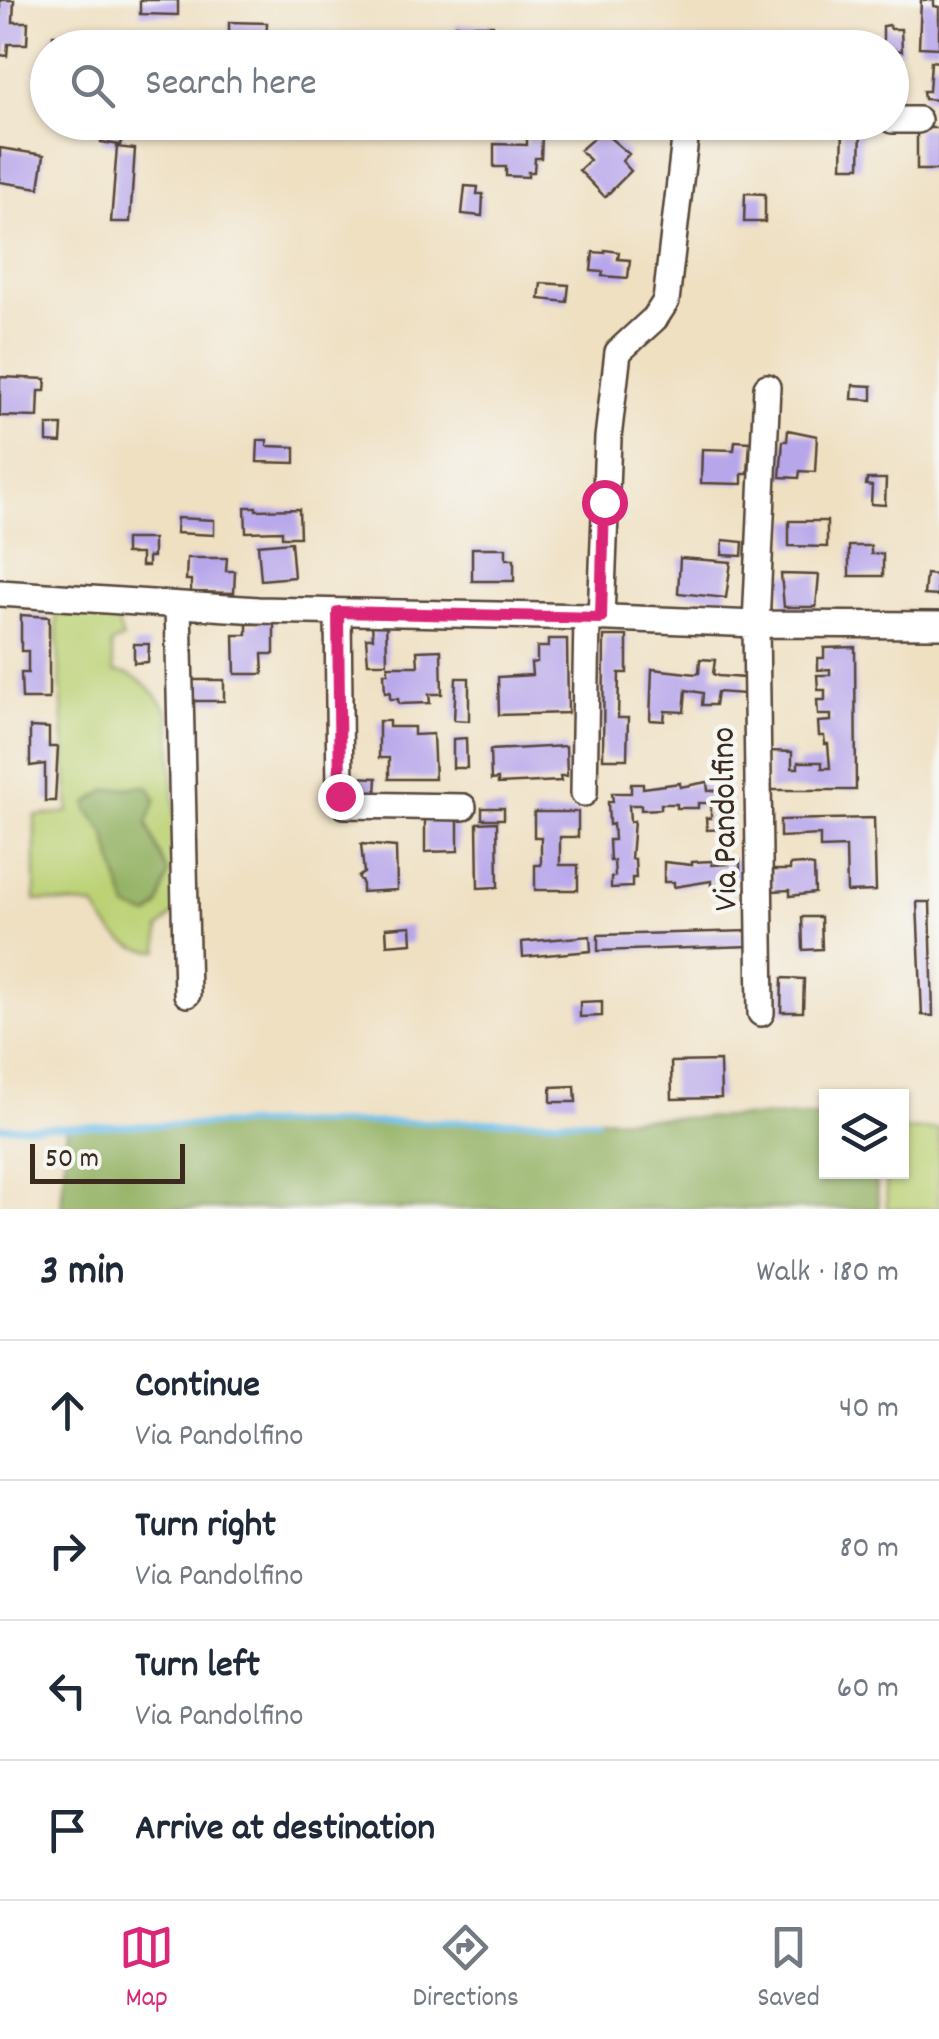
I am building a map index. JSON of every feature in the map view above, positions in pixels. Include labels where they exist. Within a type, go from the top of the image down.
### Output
[{"type":"street","points":[[909,120],[918,120]]},
{"type":"street","points":[[584,793],[594,617],[618,352],[654,318],[666,300],[685,140]]},
{"type":"street","name":"Via Pandolfino","points":[[761,1012],[756,624],[766,387]]},
{"type":"street","points":[[0,594],[338,612],[939,625]]},
{"type":"street","points":[[178,605],[187,994]]},
{"type":"street","points":[[338,612],[340,796],[345,805],[463,808]]},
{"type":"green space","points":[[115,613],[123,639],[111,644],[114,672],[147,686],[170,716],[179,908],[159,929],[159,951],[137,948],[120,939],[94,906],[35,900],[35,816],[69,812],[56,614]],"holes":[[[143,786],[156,799],[147,823],[167,874],[143,914],[127,908],[105,833],[106,790]]]},
{"type":"green space","points":[[149,787],[156,799],[147,824],[168,874],[158,907],[149,916],[127,908],[105,833],[87,803],[106,790]]},
{"type":"green space","points":[[819,1116],[819,1179],[876,1179],[879,1209],[61,1209],[67,1125]]},
{"type":"green space","points":[[939,1129],[939,1209],[887,1209],[886,1179],[909,1179],[909,1130]]},
{"type":"building","points":[[0,0],[14,0],[13,22],[28,22],[27,44],[8,44],[7,56],[0,55]]},
{"type":"building","points":[[140,0],[178,0],[178,15],[140,14]]},
{"type":"building","points":[[921,0],[934,0],[934,6],[939,7],[939,48],[919,47]]},
{"type":"building","points":[[229,22],[267,23],[267,30],[229,30]]},
{"type":"building","points":[[456,25],[493,25],[493,30],[456,30]]},
{"type":"building","points":[[931,61],[939,62],[939,100],[924,99],[923,91],[929,91]]},
{"type":"building","points":[[917,128],[939,128],[939,170],[917,170]]},
{"type":"building","points":[[102,140],[122,140],[120,145]]},
{"type":"building","points":[[527,140],[542,140],[541,158],[535,158],[534,172],[528,172],[528,177],[506,176],[506,167],[494,167],[494,144],[527,145]]},
{"type":"building","points":[[592,140],[613,140],[629,154],[622,161],[631,171],[605,197],[579,170],[590,160],[580,150]]},
{"type":"building","points":[[843,140],[861,140],[860,167],[842,167]]},
{"type":"building","points":[[117,147],[135,149],[130,222],[111,222]]},
{"type":"building","points":[[0,148],[44,155],[39,188],[0,182]]},
{"type":"building","points":[[465,186],[478,187],[477,194],[483,194],[482,216],[462,214]]},
{"type":"building","points":[[745,193],[765,194],[765,222],[744,222]]},
{"type":"building","points":[[593,252],[619,252],[618,259],[630,260],[628,278],[591,271]]},
{"type":"building","points":[[541,283],[569,285],[567,302],[539,299]]},
{"type":"building","points":[[0,377],[46,379],[45,391],[39,391],[38,417],[0,416]]},
{"type":"building","points":[[853,385],[872,386],[872,400],[852,399]]},
{"type":"building","points":[[47,425],[62,425],[61,443],[47,442]]},
{"type":"building","points":[[788,430],[817,436],[815,472],[800,471],[799,478],[780,477],[783,441],[787,441]]},
{"type":"building","points":[[258,440],[267,440],[267,446],[295,447],[295,463],[257,462]]},
{"type":"building","points":[[735,441],[750,442],[748,474],[742,474],[742,484],[701,483],[702,449],[734,450]]},
{"type":"building","points":[[867,479],[886,479],[885,505],[871,504],[872,486],[866,485]]},
{"type":"building","points":[[245,507],[299,509],[300,537],[282,537],[282,531],[246,532]]},
{"type":"building","points":[[177,518],[214,520],[214,535],[176,533]]},
{"type":"building","points":[[789,521],[827,521],[827,547],[789,546]]},
{"type":"building","points":[[125,539],[153,539],[153,557],[148,557],[148,566],[141,566],[141,554],[125,554]]},
{"type":"building","points":[[723,540],[743,542],[742,556],[722,555]]},
{"type":"building","points":[[291,542],[294,577],[261,580],[258,545]]},
{"type":"building","points":[[849,546],[871,546],[871,554],[883,554],[883,576],[849,576]]},
{"type":"building","points":[[472,548],[506,548],[506,559],[514,559],[514,581],[472,581]]},
{"type":"building","points":[[187,558],[227,558],[226,571],[235,571],[234,593],[191,592],[191,580],[186,580]]},
{"type":"building","points":[[680,558],[731,562],[726,598],[678,593]]},
{"type":"building","points":[[781,574],[819,575],[816,607],[784,607]]},
{"type":"building","points":[[926,574],[936,575],[938,596],[924,595]]},
{"type":"building","points":[[258,614],[274,615],[274,654],[262,654],[263,674],[235,674],[234,635],[247,635],[247,624],[258,624]]},
{"type":"building","points":[[21,615],[49,617],[49,699],[22,699],[21,673],[28,673],[28,651],[21,651]]},
{"type":"building","points":[[386,615],[387,663],[368,663],[366,638],[373,638],[372,624]]},
{"type":"building","points":[[604,636],[627,636],[627,673],[619,673],[618,718],[628,718],[627,759],[603,759]]},
{"type":"building","points":[[548,639],[567,639],[568,713],[499,715],[498,677],[532,675],[531,663],[537,662],[537,647],[548,647]]},
{"type":"building","points":[[134,644],[149,644],[148,662],[134,663]]},
{"type":"building","points":[[855,647],[856,790],[769,790],[769,751],[792,752],[792,768],[798,768],[798,762],[822,762],[822,768],[830,768],[828,744],[824,736],[819,736],[818,722],[831,721],[831,715],[818,715],[817,700],[825,700],[825,690],[818,690],[817,675],[830,675],[830,669],[818,670],[818,658],[824,658],[824,648]]},
{"type":"building","points":[[441,650],[442,694],[429,694],[430,703],[399,704],[398,699],[390,699],[390,692],[385,693],[384,673],[388,673],[388,666],[418,666],[417,651]]},
{"type":"building","points":[[700,659],[715,660],[713,674],[744,678],[744,694],[717,692],[715,705],[702,705],[703,693],[686,690],[684,712],[665,711],[664,721],[650,720],[652,669],[696,674]]},
{"type":"building","points":[[456,678],[469,678],[469,721],[454,720]]},
{"type":"building","points":[[193,680],[224,680],[224,701],[193,701]]},
{"type":"building","points":[[379,721],[389,721],[389,727],[414,727],[414,735],[433,734],[435,779],[389,779],[389,758],[379,758]]},
{"type":"building","points":[[30,727],[49,728],[49,747],[58,747],[55,801],[45,801],[45,764],[30,766]]},
{"type":"building","points":[[466,738],[467,768],[453,768],[453,739]]},
{"type":"building","points":[[566,746],[567,776],[560,776],[561,781],[498,784],[498,779],[491,780],[490,750]]},
{"type":"building","points":[[350,777],[377,778],[376,795],[349,794]]},
{"type":"building","points":[[707,782],[708,791],[726,790],[727,799],[731,799],[732,820],[727,820],[728,829],[707,830],[711,803],[698,803],[698,808],[661,804],[661,809],[641,810],[641,805],[629,805],[630,822],[634,821],[631,859],[635,859],[636,878],[632,878],[632,887],[611,888],[611,877],[615,876],[609,840],[614,840],[608,802],[613,802],[612,793],[631,793],[631,784],[643,784],[643,788]]},
{"type":"building","points":[[482,808],[504,808],[504,819],[482,819]]},
{"type":"building","points":[[534,812],[578,812],[578,837],[560,837],[560,865],[578,865],[578,890],[535,890],[535,865],[541,865],[541,837],[534,837]]},
{"type":"building","points":[[874,818],[876,891],[847,892],[846,847],[820,848],[820,835],[780,837],[780,820]]},
{"type":"building","points":[[425,819],[458,819],[458,851],[425,852]]},
{"type":"building","points":[[497,822],[498,887],[478,888],[477,823]]},
{"type":"building","points":[[361,844],[396,847],[397,890],[362,892],[358,877],[364,873]]},
{"type":"building","points":[[729,860],[740,860],[740,880],[731,881],[732,885],[711,886],[711,881],[674,887],[674,882],[664,882],[664,862],[692,865],[712,861],[712,865],[729,864]]},
{"type":"building","points":[[790,865],[814,866],[815,893],[790,896],[790,890],[773,891],[773,870],[790,870]]},
{"type":"building","points":[[917,902],[930,902],[933,1016],[922,1015]]},
{"type":"building","points":[[802,917],[821,917],[822,949],[803,950]]},
{"type":"building","points":[[411,926],[412,943],[387,945],[386,928]]},
{"type":"building","points":[[750,931],[751,946],[598,951],[598,935]]},
{"type":"building","points":[[590,936],[591,951],[523,957],[522,942]]},
{"type":"building","points":[[782,978],[804,979],[803,1012],[781,1012]]},
{"type":"building","points":[[602,1001],[602,1016],[580,1017],[580,1002]]},
{"type":"building","points":[[720,1061],[721,1098],[672,1099],[671,1062]]},
{"type":"building","points":[[575,1086],[576,1102],[551,1102],[551,1087]]},
{"type":"waterway","points":[[0,1127],[597,1120]]},
{"type":"route","points":[[340,796],[338,612],[601,618],[604,502]]}]
